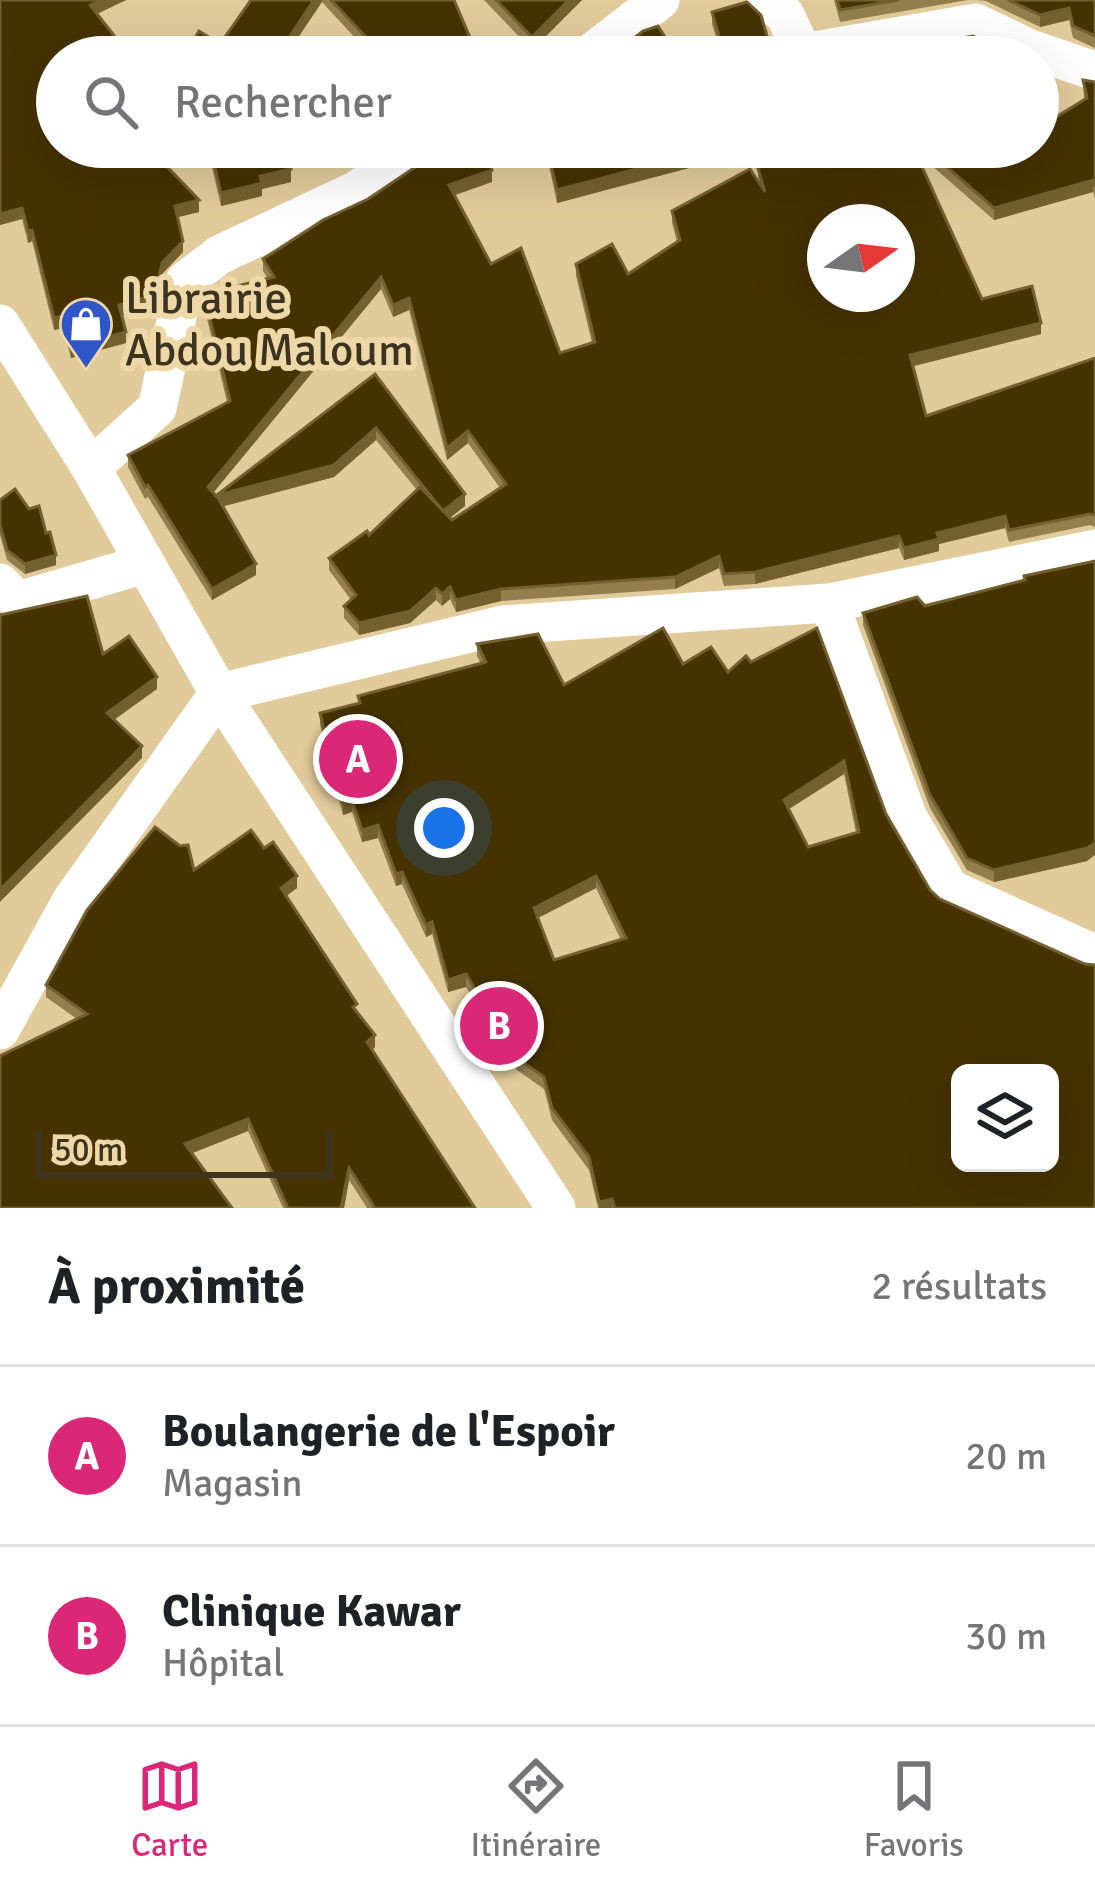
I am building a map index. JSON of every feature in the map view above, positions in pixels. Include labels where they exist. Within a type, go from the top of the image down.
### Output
[{"type":"street","points":[[613,36],[660,0]]},
{"type":"street","points":[[766,0],[785,15],[795,36]]},
{"type":"street","points":[[898,36],[976,23],[1003,36]]},
{"type":"street","points":[[1059,59],[1095,71]]},
{"type":"street","points":[[92,468],[158,408],[185,281],[219,255],[355,191],[390,168]]},
{"type":"street","points":[[0,324],[92,468],[219,693],[556,1208]]},
{"type":"street","points":[[0,1030],[72,900],[219,693],[503,625],[829,603],[1095,549]]},
{"type":"street","points":[[0,583],[18,601],[145,564]]},
{"type":"street","points":[[829,603],[908,818],[950,889],[1095,953]]},
{"type":"building","points":[[0,0],[102,0],[90,5],[114,36],[36,36],[36,168],[168,168],[199,200],[175,206],[183,241],[162,263],[155,295],[119,305],[126,332],[71,347],[63,316],[54,318],[22,208],[0,214]]},
{"type":"building","points":[[251,0],[314,0],[290,36],[226,36]]},
{"type":"building","points":[[331,0],[454,0],[469,36],[365,36]]},
{"type":"building","points":[[496,0],[569,0],[533,36]]},
{"type":"building","points":[[837,0],[899,0],[840,10]]},
{"type":"building","points":[[1008,0],[1095,0],[1095,36],[1073,26],[1069,8],[1040,15]]},
{"type":"building","points":[[747,2],[761,15],[767,36],[719,36],[712,12]]},
{"type":"building","points":[[658,26],[664,36],[636,36]]},
{"type":"building","points":[[1083,80],[1095,82],[1095,187],[1093,180],[994,208],[948,168],[1059,168],[1059,115],[1087,98]]},
{"type":"building","points":[[215,168],[291,168],[260,176],[262,183],[221,193]]},
{"type":"building","points":[[414,168],[491,168],[449,185],[491,264],[521,248],[560,353],[595,342],[576,264],[612,244],[628,274],[680,240],[672,211],[750,169],[765,192],[758,168],[923,168],[982,299],[1032,286],[1041,323],[910,355],[926,416],[1095,358],[1095,515],[1009,530],[1005,516],[937,533],[939,539],[904,548],[899,536],[755,572],[724,574],[719,556],[675,577],[501,589],[456,600],[450,587],[442,594],[436,588],[410,611],[359,623],[344,606],[356,595],[329,558],[367,531],[369,535],[420,487],[452,520],[506,484],[468,431],[447,448],[409,298],[393,305],[381,277],[208,487],[256,564],[212,589],[128,455],[230,401],[204,294],[274,277],[263,259],[323,220],[368,199]]},
{"type":"building","points":[[552,168],[640,168],[557,190]]},
{"type":"building","points":[[375,374],[465,494],[443,511],[376,428],[334,465],[217,495]]},
{"type":"building","points":[[15,489],[29,509],[39,506],[56,555],[25,564],[7,550],[0,500]]},
{"type":"building","points":[[1095,561],[1095,843],[994,870],[967,858],[930,795],[863,613],[917,597],[925,606],[1025,580],[1024,576]]},
{"type":"building","points":[[87,596],[103,654],[129,636],[157,677],[107,713],[142,746],[0,890],[0,615]]},
{"type":"building","points":[[663,628],[683,664],[711,647],[728,672],[746,656],[751,662],[817,628],[886,814],[930,890],[940,899],[1095,965],[1095,1208],[615,1208],[612,1199],[599,1202],[589,1157],[552,1108],[544,1077],[517,1058],[466,974],[448,980],[432,922],[426,925],[402,872],[396,874],[378,825],[362,830],[352,800],[343,802],[335,772],[394,731],[329,750],[320,713],[360,703],[358,696],[486,662],[477,644],[538,634],[564,685]],"holes":[[[844,761],[859,832],[808,847],[784,800]],[[596,876],[626,938],[554,960],[534,908]]]},
{"type":"building","points":[[155,827],[180,846],[188,845],[194,870],[251,830],[264,848],[273,842],[297,876],[281,888],[375,1035],[367,1042],[475,1208],[375,1208],[349,1168],[341,1208],[288,1208],[248,1119],[185,1144],[232,1208],[0,1208],[0,1056],[87,1014],[46,985],[87,910]]},
{"type":"place","name":"Librairie Abdou Maloum","points":[[86,370]]},
{"type":"place","name":"Boulangerie de l'Espoir","points":[[358,759]]},
{"type":"place","name":"Clinique Kawar","points":[[499,1026]]}]
